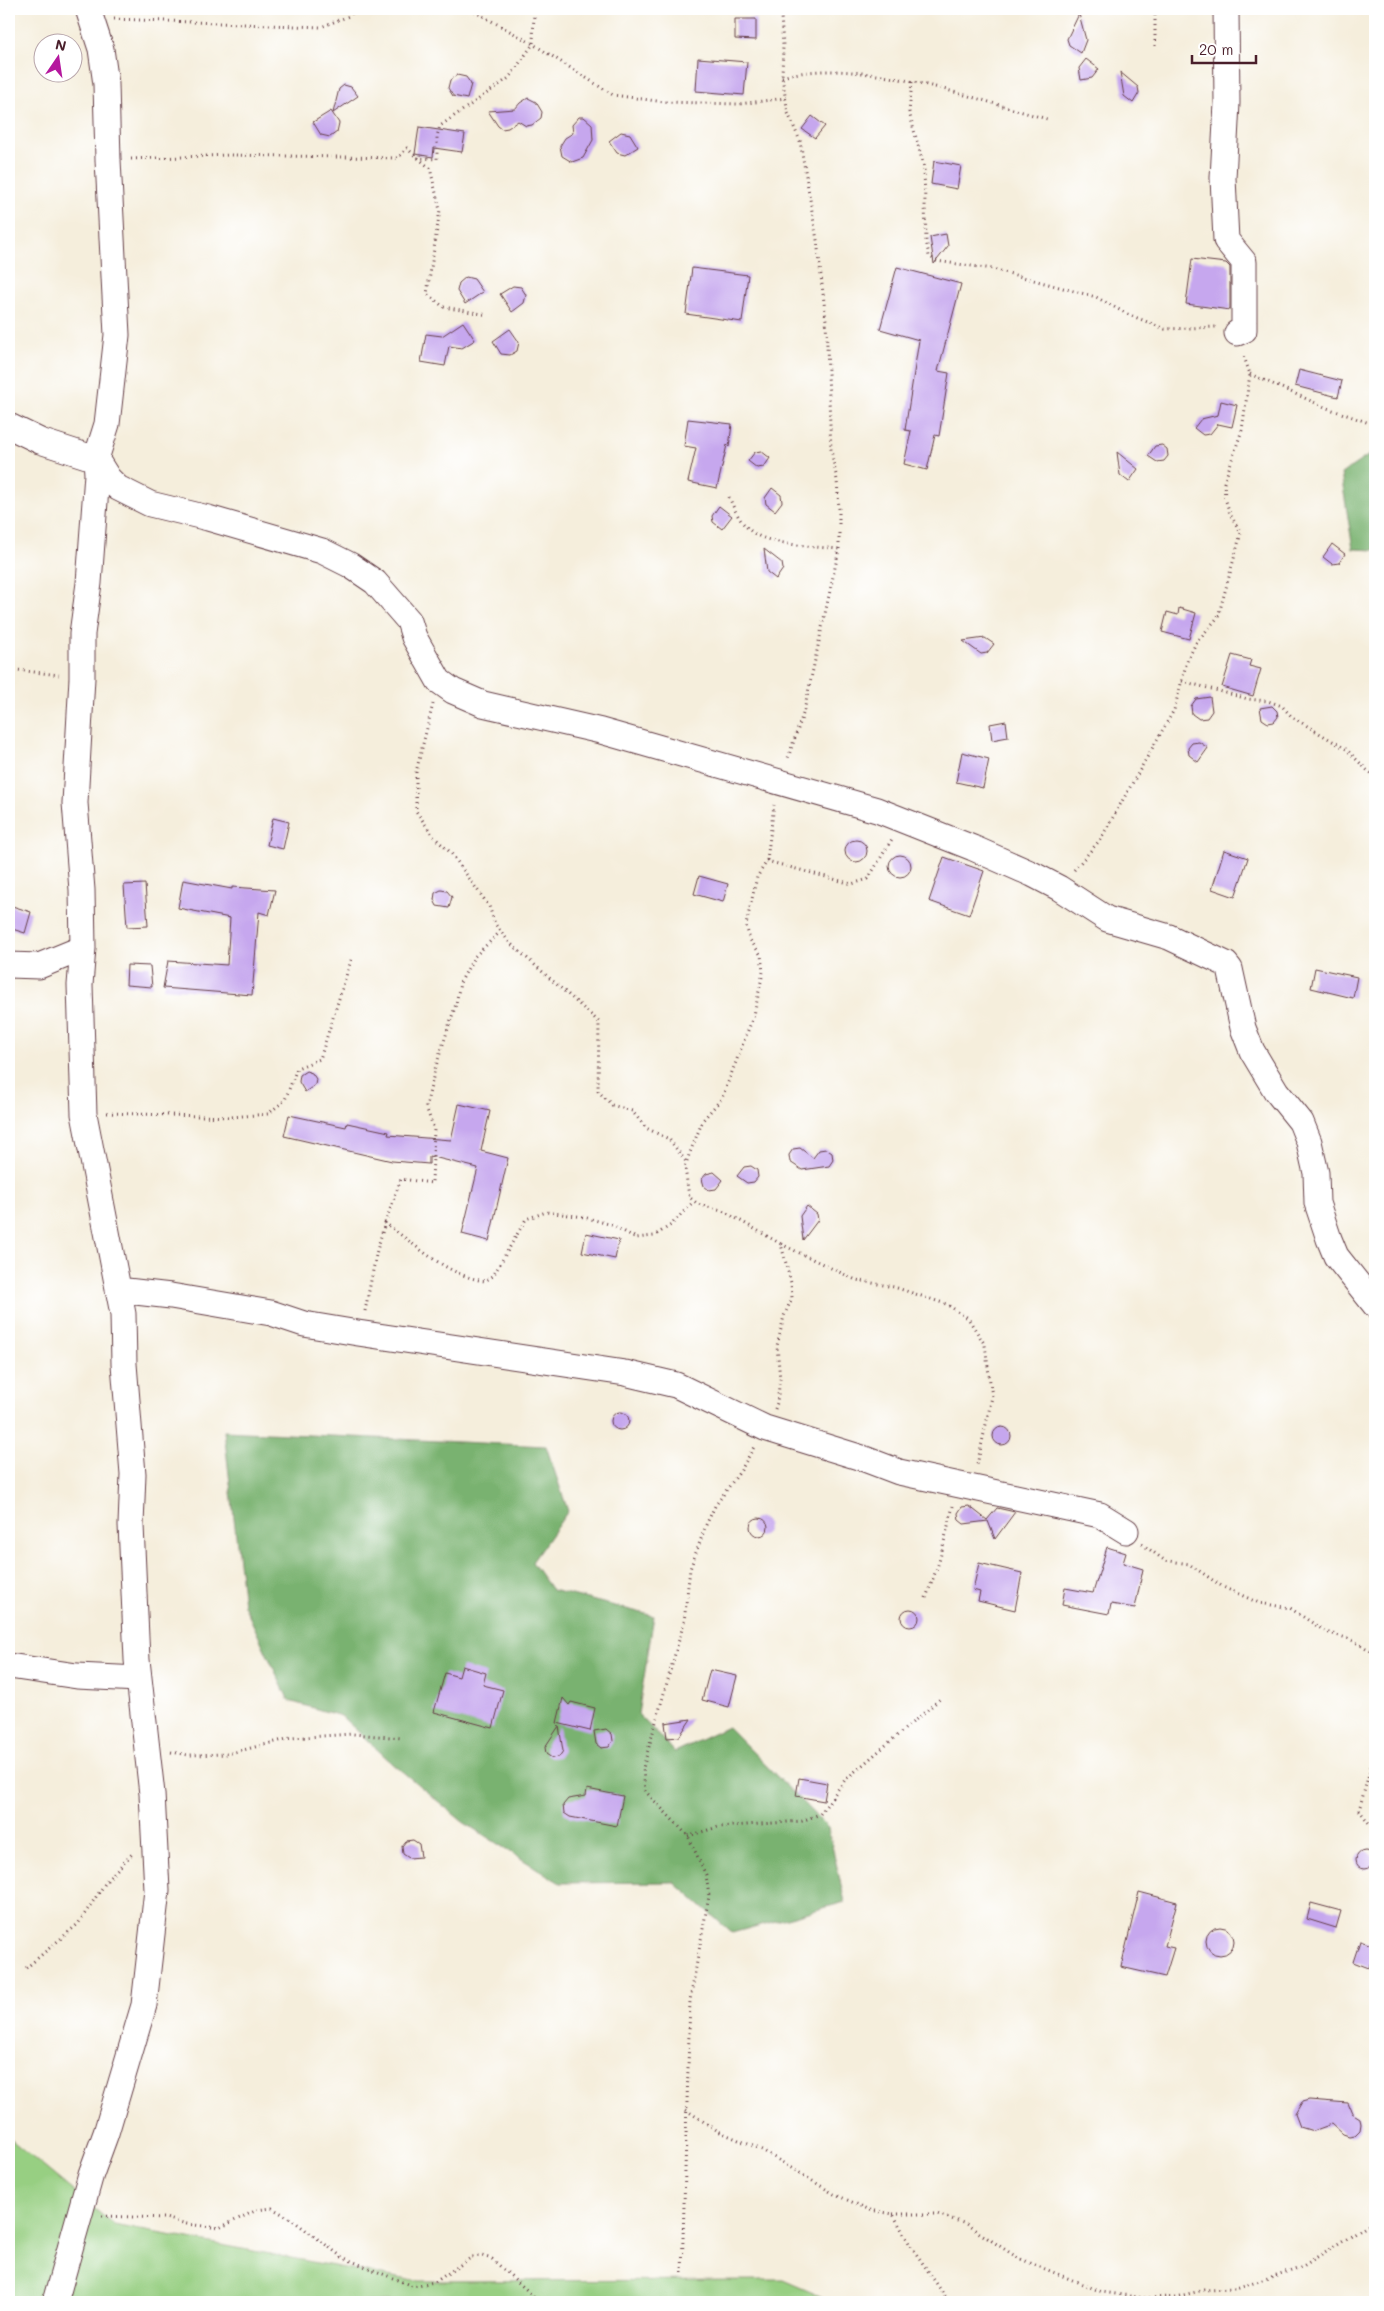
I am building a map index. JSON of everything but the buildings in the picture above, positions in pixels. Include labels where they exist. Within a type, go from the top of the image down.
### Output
[{"type":"street","points":[[1226,9],[1227,102],[1223,178],[1226,240],[1244,262],[1244,330],[1237,333]]},
{"type":"street","points":[[55,2302],[91,2174],[106,2133],[117,2089],[144,2005],[157,1890],[153,1844],[152,1794],[139,1680],[132,1550],[133,1474],[124,1364],[123,1314],[84,1114],[80,985],[83,948],[75,803],[82,678],[82,634],[89,583],[97,474],[96,459],[107,424],[117,335],[105,76],[99,14]]},
{"type":"street","points":[[9,426],[40,442],[96,459],[108,478],[118,488],[150,504],[322,550],[350,564],[375,582],[409,621],[414,637],[439,681],[453,691],[483,704],[602,731],[877,810],[973,848],[1059,888],[1107,919],[1169,938],[1222,961],[1230,968],[1243,1028],[1252,1051],[1270,1084],[1301,1122],[1310,1142],[1316,1173],[1317,1203],[1336,1256],[1375,1305]]},
{"type":"street","points":[[9,965],[39,966],[83,948]]},
{"type":"street","points":[[118,1290],[171,1296],[271,1313],[304,1324],[358,1333],[625,1373],[676,1386],[765,1428],[862,1458],[899,1472],[1100,1515],[1126,1531]]},
{"type":"street","points":[[9,1666],[77,1676],[139,1680]]},
{"type":"path","points":[[99,14],[320,27],[349,16],[356,9]]},
{"type":"path","points":[[470,9],[532,44],[613,95],[664,102],[739,104],[786,98]]},
{"type":"path","points":[[417,158],[437,159],[437,136],[440,126],[509,78],[532,44],[534,9]]},
{"type":"path","points":[[778,9],[781,16],[783,45],[782,77],[788,112],[800,141],[817,240],[826,320],[831,450],[839,509],[839,549],[804,711],[771,812],[767,860],[757,877],[746,925],[750,940],[761,955],[763,972],[754,1015],[722,1098],[703,1120],[686,1163],[689,1197],[694,1201],[725,1212],[780,1244],[856,1280],[894,1287],[946,1304],[968,1318],[985,1345],[992,1397],[965,1487],[926,1598]]},
{"type":"path","points":[[1155,9],[1155,46]]},
{"type":"path","points":[[782,77],[800,72],[850,73],[912,82],[1048,119]]},
{"type":"path","points":[[912,82],[910,112],[924,167],[926,240],[929,256],[936,261],[993,269],[1096,297],[1125,313],[1165,329],[1222,327],[1237,333],[1250,374],[1242,430],[1224,483],[1227,506],[1241,533],[1218,618],[1196,643],[1187,661],[1174,710],[1100,840],[1059,888]]},
{"type":"path","points":[[108,160],[230,155],[398,158],[408,148],[430,168],[440,210],[427,294],[444,307],[488,315]]},
{"type":"path","points":[[1250,374],[1327,408],[1375,425]]},
{"type":"path","points":[[729,497],[737,517],[756,535],[784,543],[839,549]]},
{"type":"path","points":[[9,669],[82,678]]},
{"type":"path","points":[[1182,680],[1248,700],[1268,701],[1282,706],[1292,717],[1346,749],[1375,776]]},
{"type":"path","points":[[439,681],[416,772],[416,810],[434,837],[451,853],[489,906],[494,924],[510,944],[599,1022],[598,1092],[612,1105],[632,1111],[646,1128],[669,1139],[686,1163]]},
{"type":"path","points":[[767,860],[852,884],[858,883],[868,879],[903,820]]},
{"type":"path","points":[[358,1333],[377,1250],[401,1179],[432,1183],[434,1129],[426,1107],[435,1068],[456,1004],[460,983],[474,957],[500,932]]},
{"type":"path","points":[[84,1114],[117,1112],[232,1117],[268,1114],[285,1100],[297,1068],[320,1059],[352,957]]},
{"type":"path","points":[[385,1223],[451,1270],[474,1280],[485,1281],[493,1276],[526,1219],[546,1212],[584,1217],[612,1226],[636,1238],[654,1236],[671,1225],[694,1201]]},
{"type":"path","points":[[682,2273],[685,2109],[690,2000],[709,1896],[706,1875],[688,1836],[646,1791],[643,1768],[684,1622],[690,1569],[706,1525],[715,1506],[741,1470],[778,1403],[780,1379],[777,1346],[784,1316],[792,1298],[791,1283],[780,1244]]},
{"type":"path","points":[[1126,1531],[1164,1560],[1189,1564],[1223,1587],[1259,1603],[1290,1608],[1326,1632],[1350,1639],[1375,1653]]},
{"type":"path","points":[[688,1836],[718,1828],[802,1821],[820,1814],[845,1780],[940,1699]]},
{"type":"path","points":[[148,1748],[188,1755],[227,1754],[291,1738],[353,1734],[403,1738]]},
{"type":"path","points":[[1375,1752],[1359,1810],[1375,1831]]},
{"type":"path","points":[[26,1968],[78,1924],[108,1879],[143,1843],[153,1844]]},
{"type":"path","points":[[685,2109],[718,2131],[762,2150],[834,2194],[870,2210],[894,2214],[937,2214],[966,2224],[1018,2258],[1102,2292],[1144,2298],[1176,2297],[1204,2290],[1236,2289],[1303,2266],[1375,2220]]},
{"type":"path","points":[[81,2209],[92,2216],[118,2215],[165,2218],[187,2224],[219,2228],[257,2210],[272,2208],[342,2257],[412,2286],[435,2282],[472,2257],[482,2256],[492,2260],[540,2302]]},
{"type":"path","points":[[894,2214],[909,2243],[949,2302]]},
{"type":"green space","points":[[1375,451],[1375,550],[1353,549],[1341,474]]},
{"type":"green space","points":[[224,1431],[546,1446],[568,1511],[532,1562],[552,1590],[654,1616],[638,1714],[675,1752],[728,1727],[828,1828],[845,1902],[732,1933],[674,1882],[560,1883],[463,1822],[392,1763],[341,1716],[289,1701],[244,1605]]},
{"type":"green space","points":[[9,2138],[114,2225],[414,2281],[783,2280],[834,2302],[9,2302]]}]
